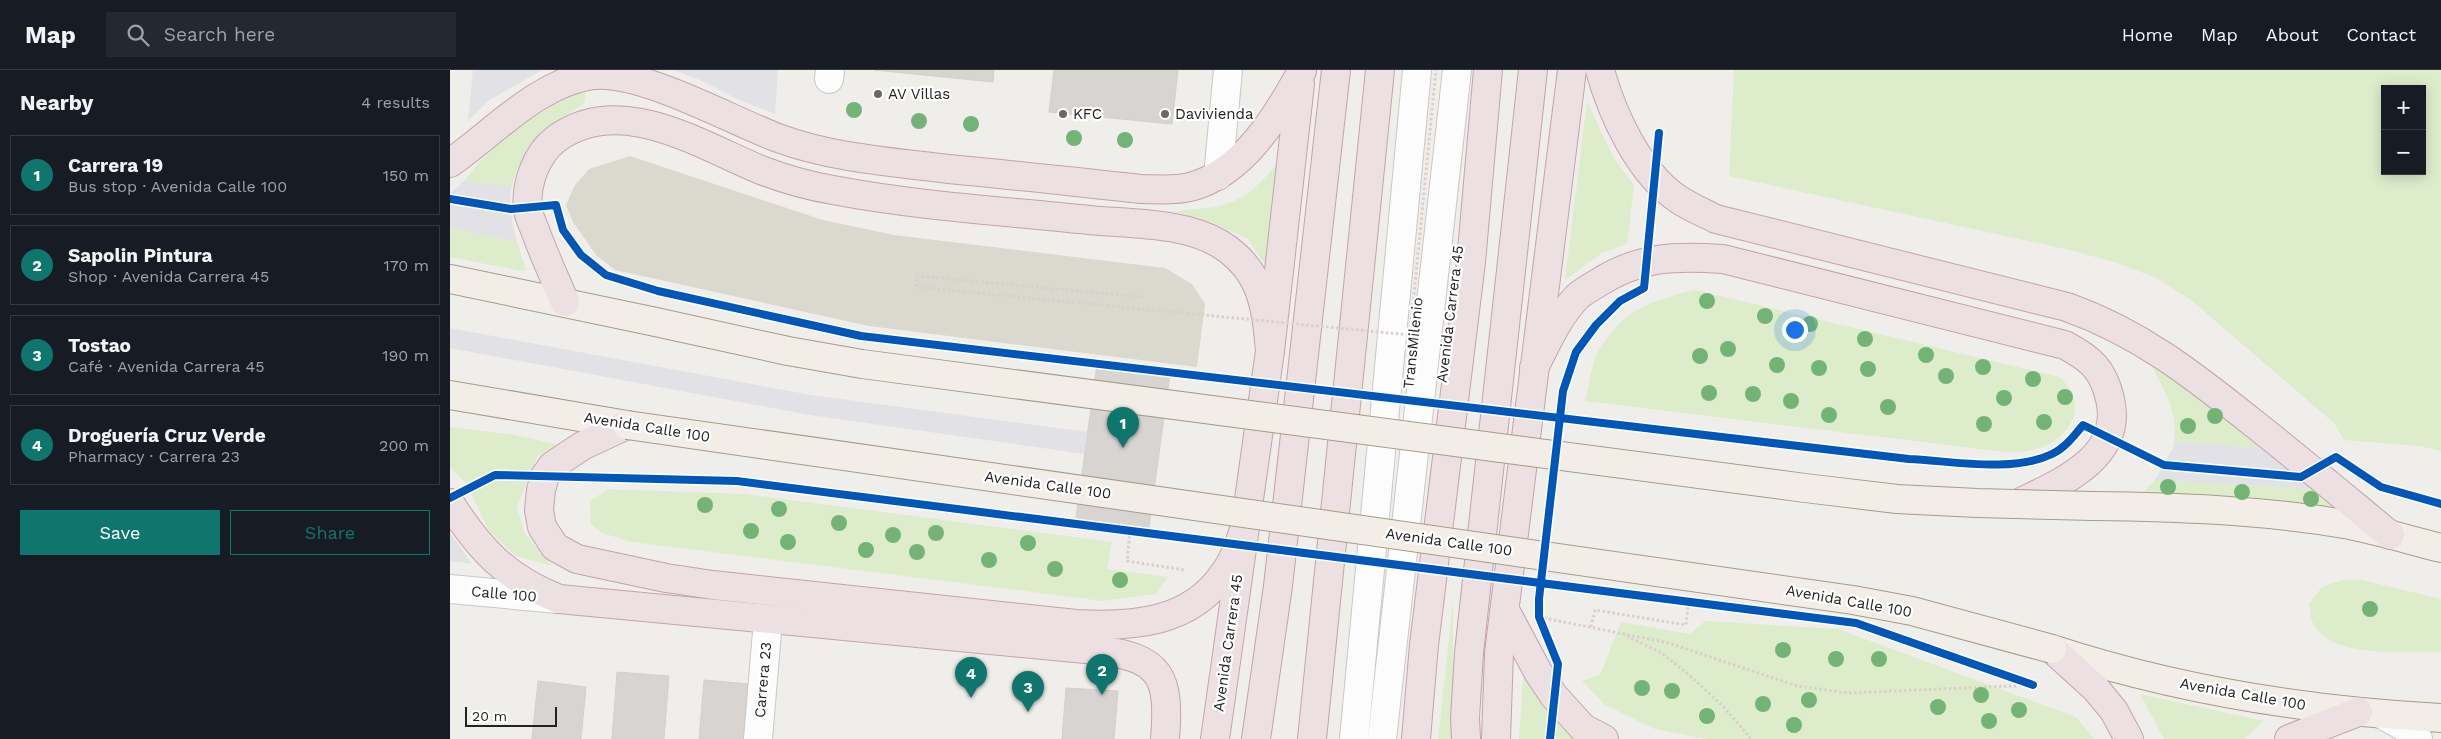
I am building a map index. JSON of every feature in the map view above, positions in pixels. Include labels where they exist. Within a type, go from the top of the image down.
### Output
[{"type":"highway","points":[[1256,739],[1278,586],[1336,70]]},
{"type":"highway","points":[[1312,739],[1380,70]]},
{"type":"highway","name":"Avenida Carrera 45","points":[[1416,739],[1424,645],[1471,262],[1488,70]]},
{"type":"highway","points":[[1466,739],[1465,718],[1469,654],[1533,70]]},
{"type":"highway","points":[[1496,739],[1499,653],[1572,70]]},
{"type":"highway","points":[[1600,70],[1631,147],[1655,177],[1678,199],[1716,219],[2067,307],[2102,320],[2144,342],[2199,380],[2390,535]]},
{"type":"highway","points":[[450,163],[545,92],[570,80],[594,75],[622,75],[659,88],[778,138],[821,150],[880,161],[1140,189],[1170,190],[1190,187],[1218,176],[1255,142],[1277,116],[1302,71]]},
{"type":"highway","name":"Avenida Carrera 45","points":[[1215,739],[1246,536],[1270,351],[1302,71]]},
{"type":"highway","points":[[565,302],[528,212],[528,190],[537,162],[545,148],[574,129],[606,122],[626,121],[655,126],[764,171],[832,190],[956,206],[1155,227],[1202,235],[1221,245],[1239,259],[1250,271],[1261,292],[1267,312],[1270,351]]},
{"type":"highway","points":[[1534,368],[1560,319],[1579,295],[1618,270],[1647,260],[1683,256],[1723,259],[2066,345],[2089,358],[2107,383],[2113,412],[2111,434],[2093,460],[2061,482],[2017,504]]},
{"type":"highway","points":[[628,425],[588,442],[552,466],[545,476],[541,490],[539,510],[542,526],[555,547],[577,559],[666,578],[1076,624],[1130,626],[1177,612],[1214,586],[1246,536]]},
{"type":"highway","points":[[450,503],[483,549],[513,577],[532,589],[558,599],[1096,650],[1134,657],[1153,666],[1163,684],[1168,707],[1164,739]]},
{"type":"highway","points":[[1504,610],[1538,672],[1554,696],[1583,728],[1604,739]]},
{"type":"highway","points":[[2052,649],[2114,711],[2129,739]]},
{"type":"highway","points":[[2289,739],[2371,713]]},
{"type":"main road","points":[[450,279],[788,351],[862,364],[1897,499],[2239,511],[2346,525],[2441,548]]},
{"type":"main road","name":"Avenida Calle 100","points":[[450,394],[628,425],[1853,600],[1912,611],[2052,649],[2098,664],[2158,678],[2282,702],[2371,713],[2441,718]]},
{"type":"street","points":[[1218,176],[1228,70]]},
{"type":"street","name":"TransMilenio","points":[[1354,739],[1417,70]]},
{"type":"street","name":"TransMilenio","points":[[1382,739],[1457,70]]},
{"type":"street","name":"Calle 100","points":[[450,589],[558,599]]},
{"type":"street","name":"Carrera 23","points":[[758,739],[768,620]]},
{"type":"street","points":[[2371,713],[2408,729],[2418,739]]},
{"type":"path","points":[[1143,297],[917,276],[916,287],[1410,335],[1436,70]]},
{"type":"path","points":[[604,478],[736,481],[1130,531],[1246,536]]},
{"type":"path","points":[[1130,531],[1127,561],[1185,570]]},
{"type":"path","points":[[1591,627],[1595,610],[1686,625],[1688,602]]},
{"type":"path","points":[[1539,608],[1542,625]]},
{"type":"path","points":[[1540,617],[1669,643],[1797,686],[1848,692],[2033,685],[1921,646]]},
{"type":"path","points":[[1623,634],[1667,658],[1725,710],[1750,739]]},
{"type":"shaded area","points":[[473,70],[542,70],[488,101],[468,121]]},
{"type":"shaded area","points":[[673,70],[778,70],[775,114],[737,99],[700,80]]},
{"type":"shaded area","points":[[630,156],[823,220],[894,235],[1165,268],[1192,284],[1205,304],[1197,367],[869,326],[615,270],[596,255],[573,222],[566,205],[575,185],[589,169]]},
{"type":"shaded area","points":[[464,181],[512,186],[510,195],[512,222],[517,242],[450,228],[450,194]]},
{"type":"shaded area","points":[[450,328],[811,395],[1087,432],[1084,454],[810,415],[450,348]]},
{"type":"shaded area","points":[[2174,441],[2266,449],[2317,489],[2155,480],[2173,448]]},
{"type":"shaded area","points":[[450,533],[472,564],[450,561]]},
{"type":"green space","points":[[1734,70],[2441,70],[2441,451],[2419,446],[2344,440],[2335,424],[2191,300],[2154,277],[2117,263],[2074,251],[1729,176]]},
{"type":"green space","points":[[586,89],[584,104],[560,119],[530,148],[523,159],[512,186],[464,181],[490,152],[519,127],[551,106]]},
{"type":"green space","points":[[1587,101],[1613,157],[1634,185],[1627,244],[1602,253],[1565,280]]},
{"type":"green space","points":[[1277,164],[1270,272],[1247,238],[1174,211],[1220,206],[1243,197]]},
{"type":"green space","points":[[450,228],[517,242],[526,270],[522,271],[450,257]]},
{"type":"green space","points":[[1695,290],[2059,377],[2068,386],[2073,395],[2075,405],[2071,423],[2057,439],[2047,445],[2021,452],[2005,452],[1585,401],[1598,352],[1617,326],[1627,317],[1651,303]]},
{"type":"green space","points":[[2146,356],[2266,449],[2174,441],[2174,418],[2171,407]]},
{"type":"green space","points":[[450,427],[515,435],[559,445],[538,455],[517,507],[525,534],[552,566],[516,556],[489,531],[465,482],[450,467]]},
{"type":"green space","points":[[2155,480],[2317,489],[2352,517],[2304,505],[2256,498],[2141,494]]},
{"type":"green space","points":[[608,489],[745,494],[1112,542],[1107,569],[1168,577],[1156,594],[1103,601],[632,542],[602,533],[591,524],[590,501]]},
{"type":"green space","points":[[2343,580],[2362,580],[2441,599],[2441,652],[2371,651],[2336,643],[2323,635],[2312,621],[2309,604],[2322,587]]},
{"type":"green space","points":[[1453,602],[1453,703],[1456,739],[1438,739]]},
{"type":"green space","points":[[1705,621],[1838,629],[2076,717],[2094,739],[1706,739],[1655,729],[1605,705],[1582,681],[1600,675],[1621,622],[1690,634]]},
{"type":"green space","points":[[1524,665],[1580,739],[1519,739]]},
{"type":"green space","points":[[2140,694],[2264,721],[2244,739],[2164,739]]},
{"type":"building","points":[[874,70],[994,70],[993,82]]},
{"type":"building","points":[[1054,70],[1178,70],[1172,124],[1049,112]]},
{"type":"building","points":[[1097,364],[1170,374],[1148,534],[1075,525]]},
{"type":"building","points":[[617,672],[669,676],[664,739],[612,739]]},
{"type":"building","points":[[704,680],[760,685],[756,739],[699,739]]},
{"type":"building","points":[[538,681],[586,687],[581,739],[532,739]]},
{"type":"building","points":[[1066,688],[1118,691],[1114,739],[1062,739]]},
{"type":"cycle path","points":[[1550,739],[1558,664],[1539,617],[1539,599],[1563,391],[1576,352],[1596,325],[1620,301],[1644,288],[1659,133]]},
{"type":"cycle path","points":[[450,199],[511,209],[556,205],[563,230],[581,255],[606,275],[658,291],[861,336],[1909,459],[1963,463],[2001,464],[2036,460],[2052,454],[2061,448],[2083,425],[2164,465],[2301,477],[2336,457],[2381,487],[2441,504]]},
{"type":"cycle path","points":[[450,498],[495,475],[737,481],[1856,623],[2033,685]]},
{"type":"place","name":"AV Villas","points":[[878,94]]},
{"type":"place","name":"KFC","points":[[1063,114]]},
{"type":"place","name":"Davivienda","points":[[1165,114]]},
{"type":"place","name":"Carrera 19","points":[[1123,448]]},
{"type":"place","name":"Sapolin Pintura","points":[[1102,695]]},
{"type":"place","name":"Droguería Cruz Verde","points":[[971,698]]},
{"type":"place","name":"Tostao","points":[[1028,712]]}]
